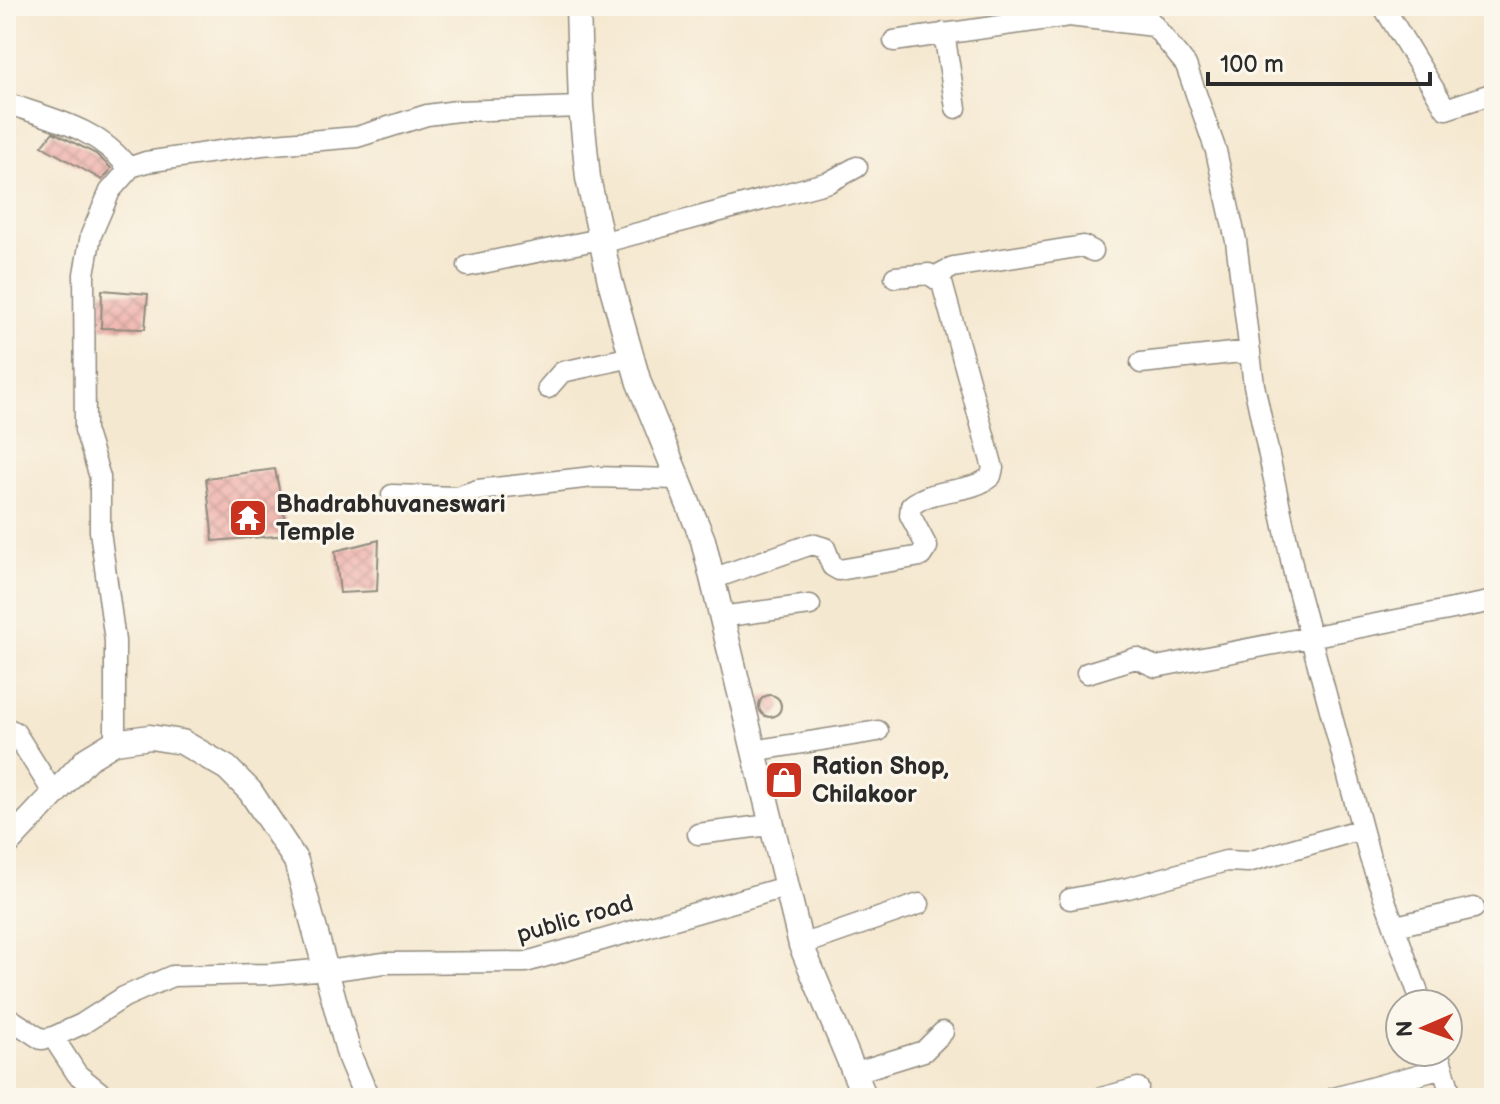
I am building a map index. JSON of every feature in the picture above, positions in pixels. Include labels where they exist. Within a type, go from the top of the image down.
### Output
[{"type":"main road","points":[[578,6],[581,107],[588,178],[601,241],[632,357],[703,540],[801,945],[865,1098]]},
{"type":"main road","points":[[6,845],[87,759],[115,742],[150,737],[194,746],[227,768],[250,791],[296,861],[350,1058],[367,1098]]},
{"type":"street","points":[[1383,6],[1446,109],[1494,93]]},
{"type":"street","points":[[894,41],[1069,16],[1148,13],[1191,73],[1216,151],[1236,241],[1257,401],[1311,636],[1362,829],[1417,988]]},
{"type":"street","points":[[944,33],[956,108]]},
{"type":"street","points":[[6,103],[85,130],[116,152],[129,169]]},
{"type":"street","points":[[115,742],[115,641],[100,531],[100,477],[85,430],[86,252],[110,191],[129,169],[146,162],[208,152],[357,137],[427,115],[457,111],[581,107]]},
{"type":"street","points":[[468,266],[601,241],[829,182],[857,167]]},
{"type":"street","points":[[895,277],[936,276],[953,267],[1085,246],[1093,251]]},
{"type":"street","points":[[712,579],[812,544],[825,548],[832,566],[839,570],[921,556],[927,547],[910,513],[911,506],[927,496],[979,484],[991,476],[993,468],[943,285],[936,276]]},
{"type":"street","points":[[1141,363],[1250,351]]},
{"type":"street","points":[[548,388],[554,377],[564,372],[632,357]]},
{"type":"street","points":[[392,495],[457,497],[478,490],[593,477],[678,479]]},
{"type":"street","points":[[1087,673],[1136,658],[1156,667],[1494,601]]},
{"type":"street","points":[[720,617],[810,605]]},
{"type":"street","points":[[6,728],[15,732],[54,794]]},
{"type":"street","points":[[753,751],[878,731]]},
{"type":"street","points":[[698,834],[770,825]]},
{"type":"street","points":[[1070,899],[1128,888],[1226,861],[1248,862],[1362,829]]},
{"type":"street","name":"public road","points":[[53,1037],[82,1024],[124,997],[172,976],[270,974],[384,963],[526,962],[785,887]]},
{"type":"street","points":[[801,945],[919,904]]},
{"type":"street","points":[[1396,926],[1474,908]]},
{"type":"street","points":[[6,1016],[41,1039],[53,1037],[77,1074],[107,1098]]},
{"type":"street","points":[[853,1073],[924,1051],[943,1032]]},
{"type":"street","points":[[1334,1098],[1418,1068]]},
{"type":"street","points":[[1443,1068],[1452,1098]]},
{"type":"street","points":[[1101,1098],[1138,1088]]},
{"type":"building","points":[[53,132],[96,154],[111,168],[109,172],[102,180],[42,146]]},
{"type":"building","points":[[102,290],[148,294],[145,329],[101,328]]},
{"type":"building","points":[[275,469],[288,535],[213,541],[206,478]]},
{"type":"building","points":[[379,540],[377,591],[340,593],[335,551]]},
{"type":"building","points":[[770,695],[778,698],[781,706],[778,714],[770,717],[762,714],[759,706],[762,698]]},
{"type":"place","name":"Bhadrabhuvaneswari Temple","points":[[248,518]]},
{"type":"place","name":"Ration Shop, Chilakoor","points":[[784,780]]}]
